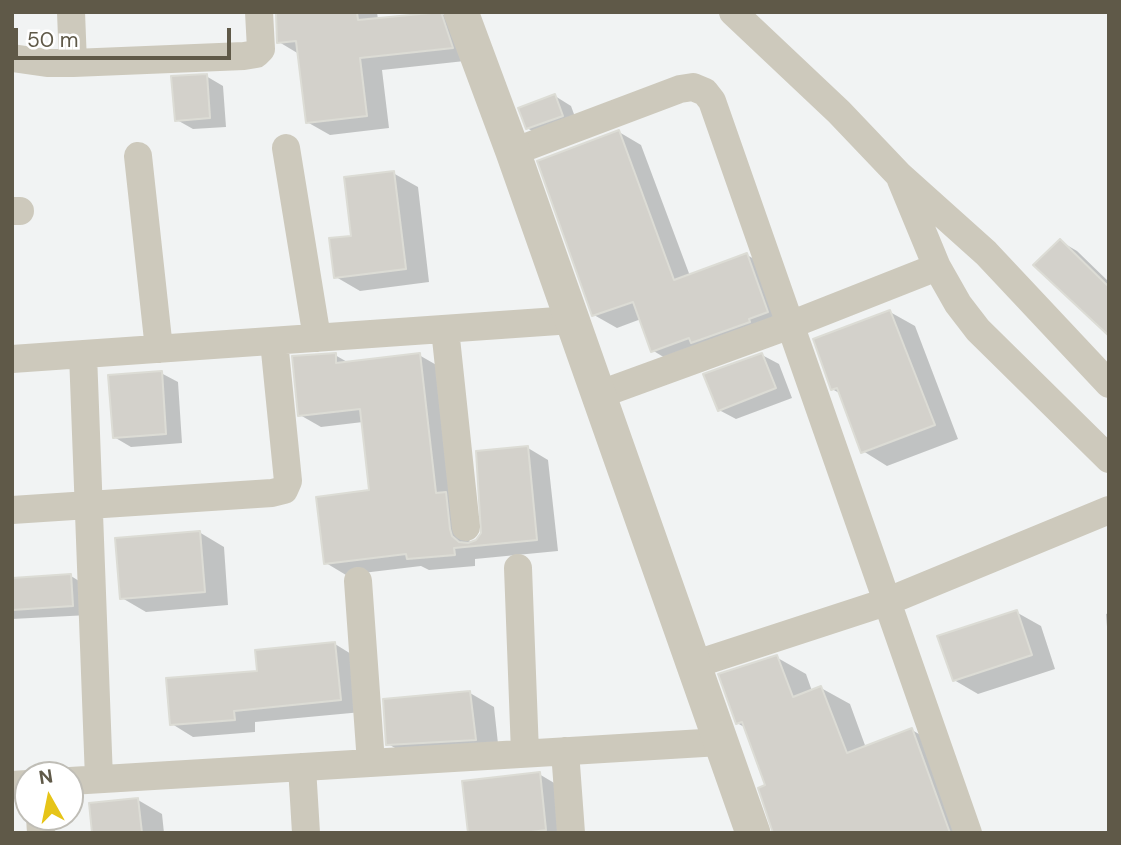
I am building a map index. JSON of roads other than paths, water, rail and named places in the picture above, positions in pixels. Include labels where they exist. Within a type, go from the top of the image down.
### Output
[{"type":"street","points":[[71,12],[73,63]]},
{"type":"street","points":[[12,58],[47,63],[73,63],[256,54],[261,48],[259,12]]},
{"type":"street","points":[[461,12],[513,152],[752,833]]},
{"type":"street","points":[[733,12],[839,112],[899,175],[986,253],[1109,384]]},
{"type":"street","points":[[513,152],[680,89],[693,87],[705,92],[712,101],[968,833]]},
{"type":"street","points":[[286,148],[317,338]]},
{"type":"street","points":[[138,156],[159,349]]},
{"type":"street","points":[[899,175],[937,267],[958,304],[978,330],[1109,459]]},
{"type":"street","points":[[598,395],[790,325],[937,267]]},
{"type":"street","points":[[12,359],[572,320]]},
{"type":"street","points":[[445,328],[466,527]]},
{"type":"street","points":[[12,510],[272,493],[284,490],[288,481],[274,341]]},
{"type":"street","points":[[83,354],[99,779]]},
{"type":"street","points":[[693,665],[886,603],[1109,510]]},
{"type":"street","points":[[518,568],[525,753]]},
{"type":"street","points":[[358,581],[371,763]]},
{"type":"street","points":[[84,780],[720,742]]},
{"type":"street","points":[[565,751],[572,833]]},
{"type":"street","points":[[302,767],[306,833]]}]
